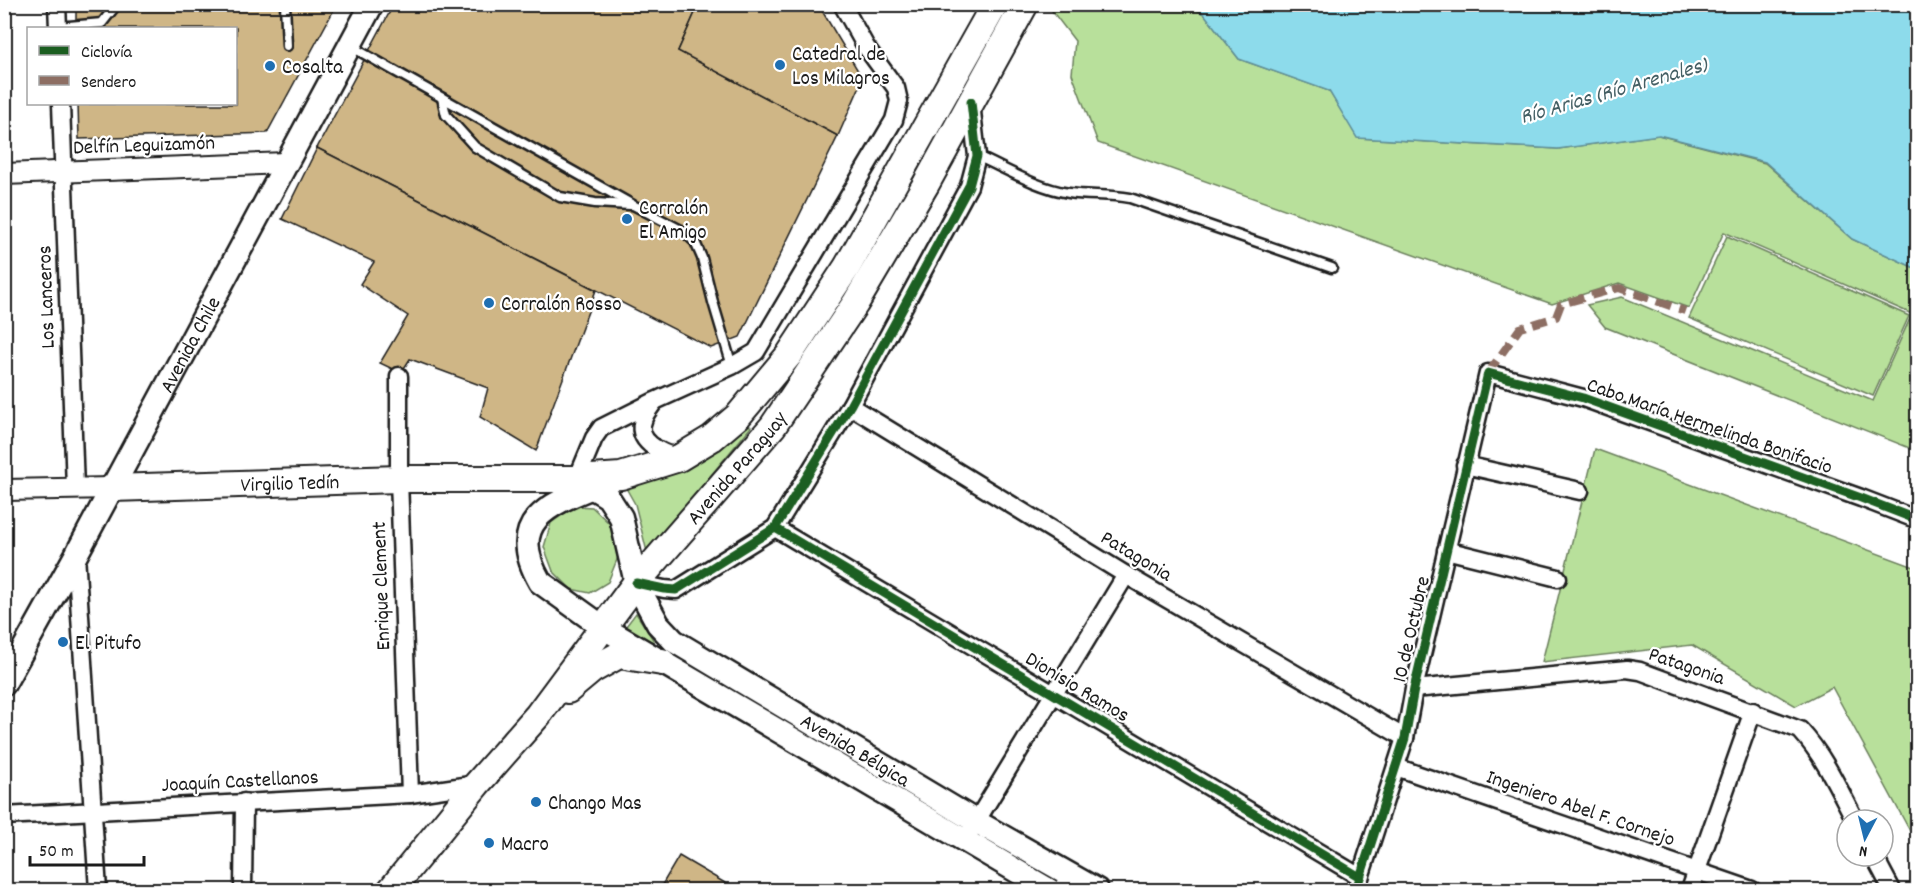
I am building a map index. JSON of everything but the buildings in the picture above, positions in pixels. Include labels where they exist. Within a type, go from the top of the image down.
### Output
[{"type":"main road","name":"Avenida Chile","points":[[4,684],[76,555],[372,4]]},
{"type":"main road","name":"Avenida Paraguay","points":[[585,483],[621,476],[679,458],[712,438],[738,416],[789,355],[847,267],[995,4]]},
{"type":"main road","name":"Avenida Paraguay","points":[[391,891],[477,784],[538,715],[636,583],[773,426],[786,408],[855,304],[1024,6]]},
{"type":"main road","name":"Virgilio Tedín","points":[[112,488],[399,480],[585,483]]},
{"type":"main road","points":[[604,628],[540,582],[527,551],[528,536],[534,522],[546,508],[585,483],[608,497],[621,517],[636,583]]},
{"type":"main road","name":"Avenida Bélgica","points":[[636,583],[658,624],[674,641],[976,822],[1065,883],[1097,891]]},
{"type":"main road","name":"Avenida Bélgica","points":[[604,628],[1049,891]]},
{"type":"main road","points":[[538,715],[592,670],[618,655],[662,662]]},
{"type":"street","points":[[57,4],[58,27]]},
{"type":"street","points":[[585,483],[594,438],[601,429],[655,401],[732,366],[756,352],[894,120],[899,101],[896,88],[866,47],[842,4]]},
{"type":"street","points":[[636,583],[664,590],[676,590],[776,528],[850,406],[969,186],[977,156],[971,102]]},
{"type":"street","name":"Los Lanceros","points":[[61,105],[75,488]]},
{"type":"street","name":"Delfín Leguizamón","points":[[4,174],[286,163]]},
{"type":"street","name":"10 de Octubre","points":[[1358,884],[1405,738],[1414,689],[1488,373]]},
{"type":"street","name":"Cabo María Hermelinda Bonifacio","points":[[1488,373],[1583,398],[1917,520]]},
{"type":"street","name":"Enrique Clement","points":[[399,376],[399,480],[410,794]]},
{"type":"street","points":[[655,401],[643,420],[642,433],[650,446],[661,453],[679,458]]},
{"type":"street","name":"Patagonia","points":[[850,406],[1126,575],[1405,738]]},
{"type":"street","points":[[1465,465],[1580,491]]},
{"type":"street","name":"Virgilio Tedín","points":[[4,490],[112,488]]},
{"type":"street","name":"Dionisio Ramos","points":[[776,528],[1054,693],[1358,884]]},
{"type":"street","points":[[1446,550],[1558,578]]},
{"type":"street","points":[[76,555],[98,891]]},
{"type":"street","points":[[963,841],[1126,575]]},
{"type":"street","name":"Patagonia","points":[[1414,689],[1627,669],[1640,671],[1800,730],[1813,744],[1825,763],[1849,808]]},
{"type":"street","points":[[1690,891],[1753,711]]},
{"type":"street","name":"Ingeniero Abel F. Cornejo","points":[[1396,767],[1752,891]]},
{"type":"street","name":"Joaquín Castellanos","points":[[4,816],[410,794],[477,784]]},
{"type":"street","points":[[243,891],[244,802]]},
{"type":"street","points":[[1880,868],[1892,891]]},
{"type":"lane","points":[[65,27],[102,22],[117,4]]},
{"type":"lane","points":[[285,4],[287,46]]},
{"type":"lane","points":[[349,45],[683,231],[695,242],[702,258],[732,366]]},
{"type":"lane","points":[[442,98],[446,115],[475,147],[560,197],[633,205]]},
{"type":"lane","points":[[977,156],[1044,186],[1068,193],[1130,198],[1332,267]]},
{"type":"green space","points":[[1055,5],[1190,5],[1205,15],[1239,59],[1329,91],[1358,138],[1558,149],[1658,135],[1765,163],[1852,239],[1917,269],[1917,451],[1605,327],[1587,305],[1622,297],[1873,401],[1912,314],[1724,232],[1689,308],[1619,283],[1552,304],[1098,143],[1072,74],[1075,41],[1052,11]]},
{"type":"green space","points":[[1727,236],[1909,316],[1873,396],[1689,318]]},
{"type":"green space","points":[[748,424],[751,427],[647,552],[635,504],[626,488],[691,466]]},
{"type":"green space","points":[[1595,449],[1917,568],[1917,844],[1832,687],[1796,706],[1692,645],[1542,662]]},
{"type":"green space","points":[[575,506],[592,507],[610,524],[618,557],[608,582],[590,593],[571,589],[553,571],[544,547],[551,523]]},
{"type":"green space","points":[[636,613],[654,641],[655,648],[623,630]]},
{"type":"water","name":"Río Arias (Río Arenales)","points":[[1190,5],[1917,5],[1917,269],[1852,239],[1765,162],[1659,135],[1558,149],[1357,138],[1329,91],[1239,59],[1205,15]]},
{"type":"marked path","points":[[1488,373],[1520,328],[1556,317],[1561,304],[1619,288],[1685,311]]},
{"type":"cycle path","points":[[636,583],[676,590],[775,528],[850,406],[969,186],[977,156],[971,102]]},
{"type":"cycle path","points":[[1356,890],[1405,738],[1414,689],[1488,373],[1583,398],[1918,520]]},
{"type":"cycle path","points":[[775,528],[1360,877]]},
{"type":"place","name":"Catedral de Los Milagros","points":[[780,65]]},
{"type":"place","name":"Cosalta","points":[[270,66]]},
{"type":"place","name":"Corralón El Amigo","points":[[627,219]]},
{"type":"place","name":"Corralón Rosso","points":[[489,303]]},
{"type":"place","name":"El Pitufo","points":[[63,642]]},
{"type":"place","name":"Chango Mas","points":[[536,802]]},
{"type":"place","name":"Macro","points":[[489,843]]}]
